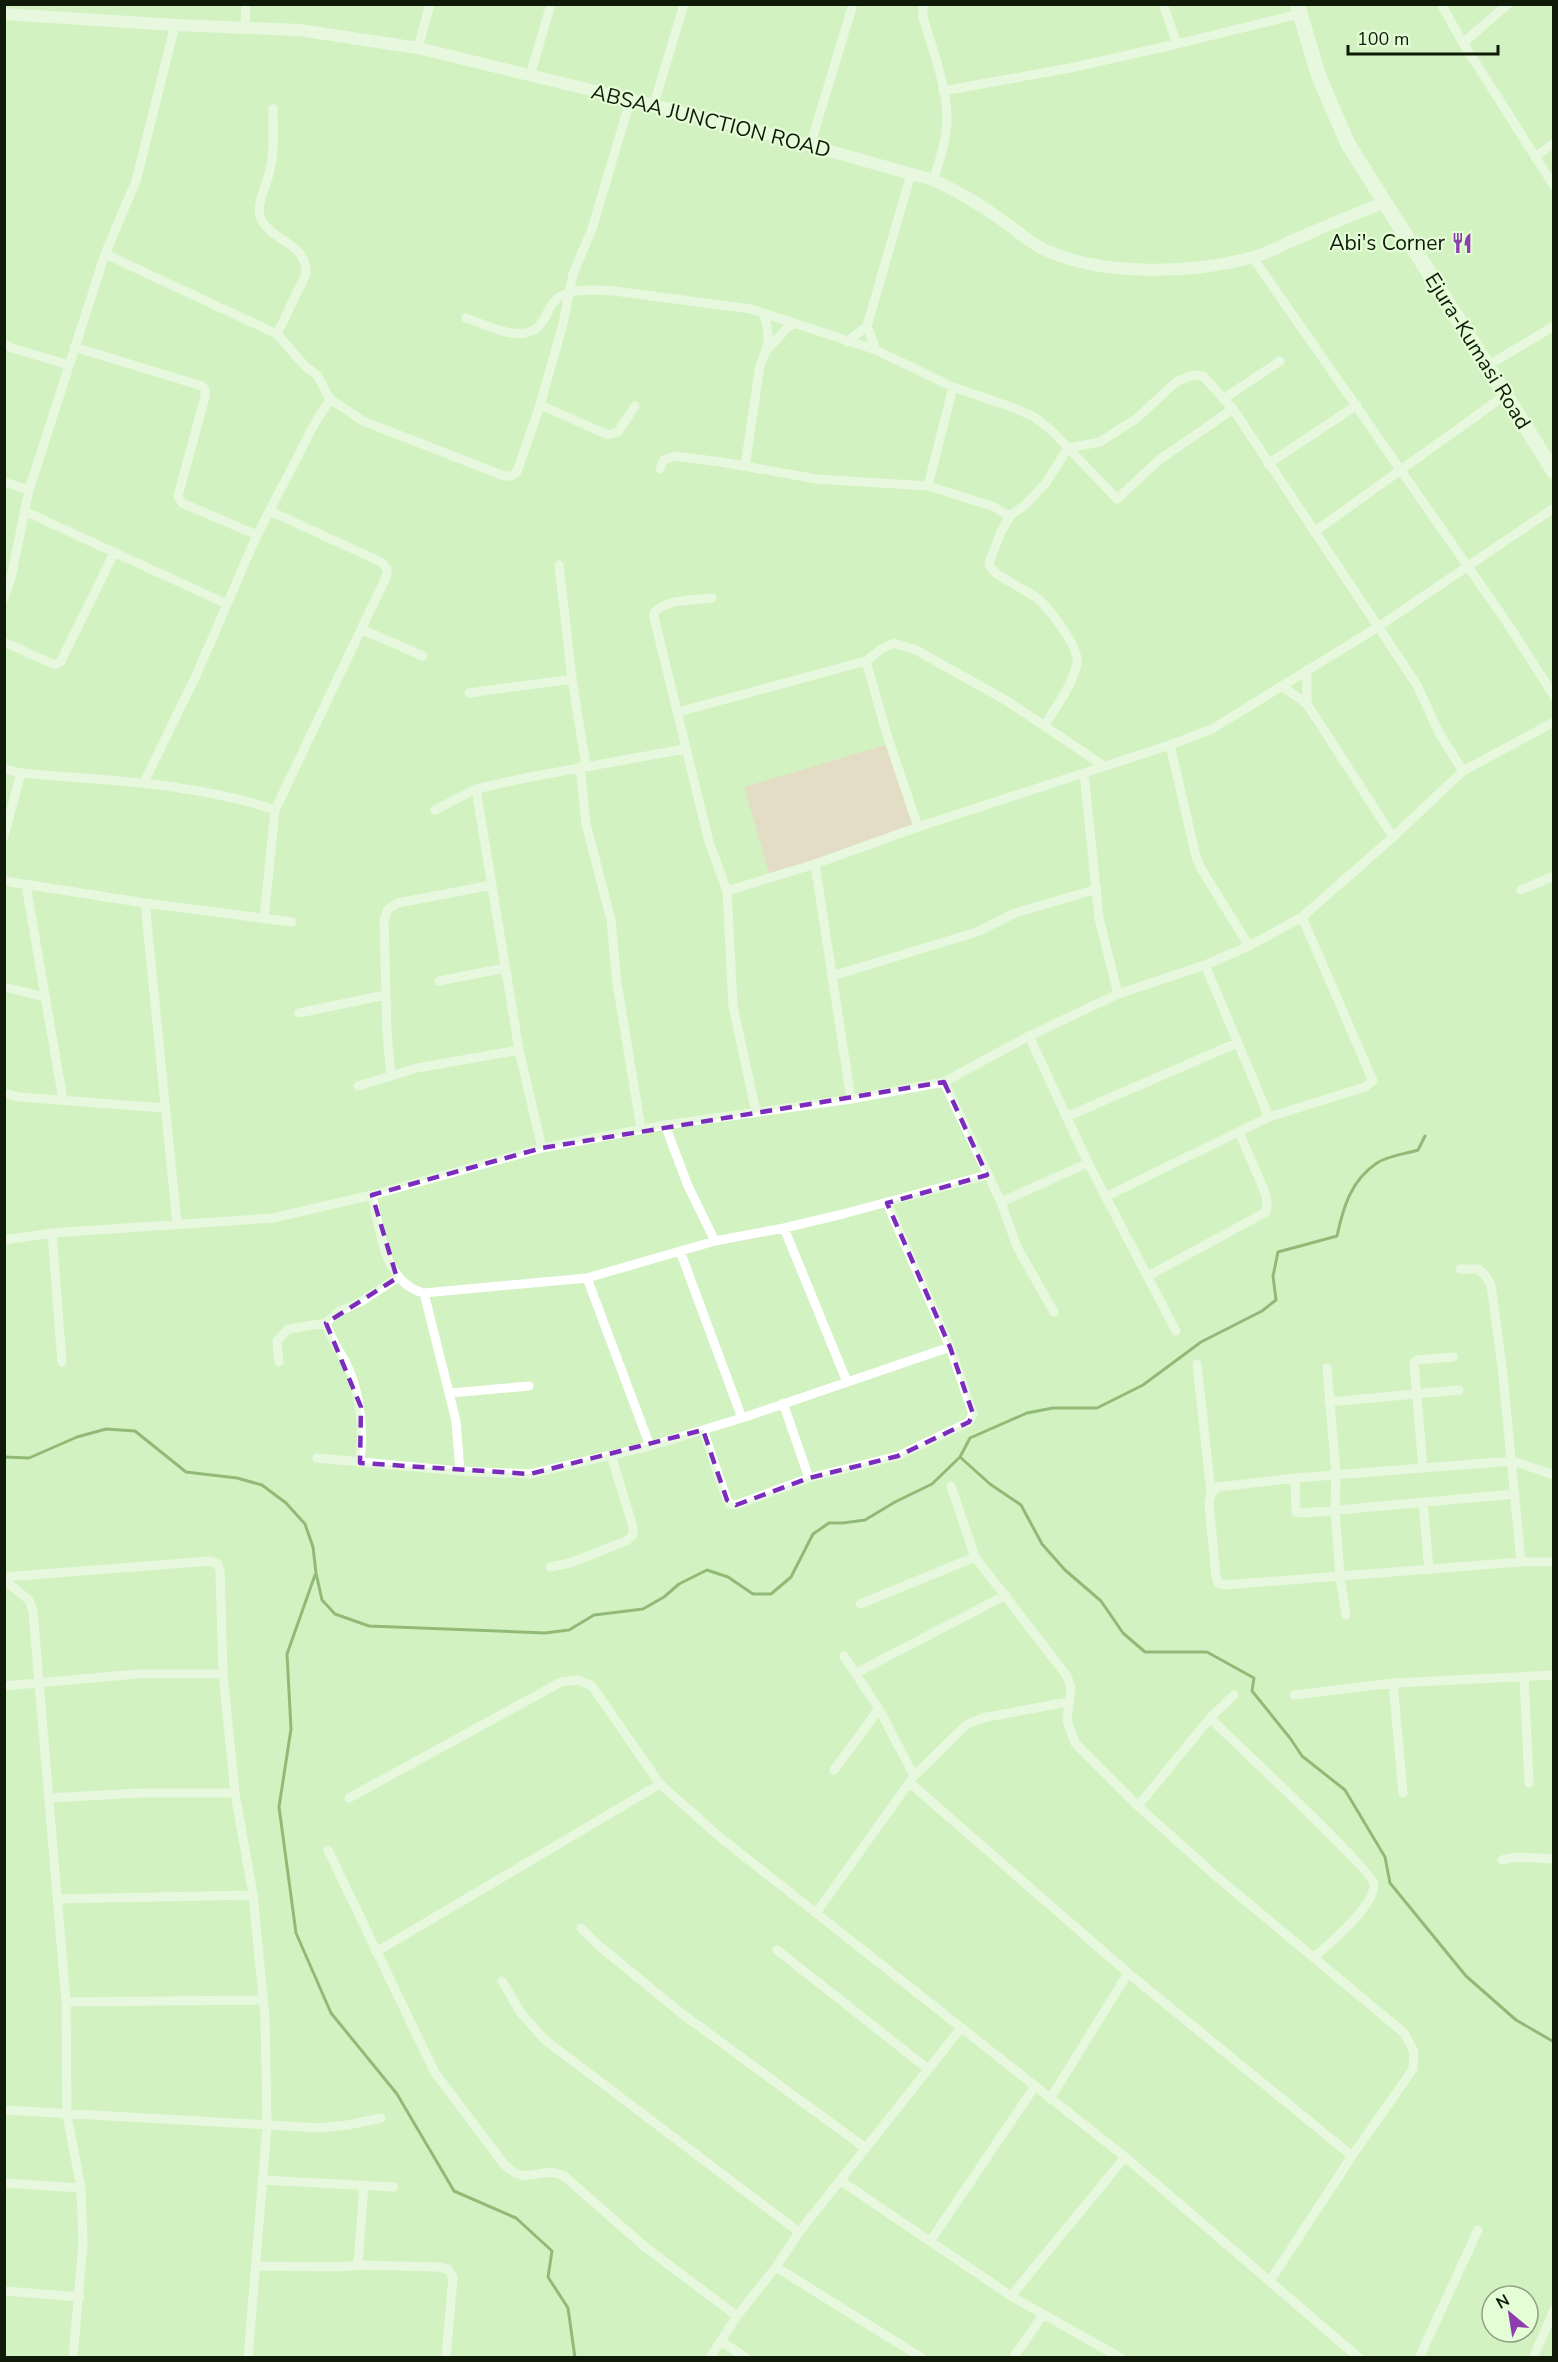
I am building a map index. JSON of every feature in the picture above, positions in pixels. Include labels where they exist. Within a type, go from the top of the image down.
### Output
[{"type":"main road","name":"Ejura-Kumasi Road","points":[[1298,9],[1329,104],[1348,144],[1504,396],[1554,472]]},
{"type":"street","points":[[245,28],[246,4]]},
{"type":"street","points":[[418,48],[430,4]]},
{"type":"street","points":[[530,76],[551,4]]},
{"type":"street","points":[[654,105],[684,4]]},
{"type":"street","points":[[810,146],[853,4]]},
{"type":"street","points":[[923,4],[923,17],[943,91],[947,122],[943,150],[933,180]]},
{"type":"street","points":[[1163,4],[1177,44]]},
{"type":"street","points":[[1441,4],[1463,43],[1554,186]]},
{"type":"street","points":[[1463,43],[1508,4]]},
{"type":"street","points":[[943,91],[1070,68],[1177,44],[1298,9]]},
{"type":"street","name":"ABSAA JUNCTION ROAD","points":[[4,14],[299,30],[418,48],[654,105],[933,180],[960,192],[1043,249],[1079,261],[1128,269],[1202,267],[1253,258],[1385,202]]},
{"type":"street","points":[[4,598],[26,512],[29,489],[74,346],[105,254],[136,181],[175,25]]},
{"type":"street","points":[[105,254],[277,334],[306,367],[317,375],[330,399],[363,421],[504,476],[511,476],[517,472],[540,405],[563,324],[573,274],[592,229],[630,100]]},
{"type":"street","points":[[273,109],[274,154],[259,208],[261,219],[303,255],[307,265],[306,274],[277,334]]},
{"type":"street","points":[[1534,157],[1554,143]]},
{"type":"street","points":[[848,342],[867,326],[911,174]]},
{"type":"street","points":[[1253,258],[1510,627],[1554,696]]},
{"type":"street","points":[[466,318],[508,332],[526,333],[540,326],[553,303],[560,296],[591,290],[731,306],[764,314],[876,350],[953,387],[1034,417],[1051,430],[1117,499],[1159,460],[1233,410]]},
{"type":"street","points":[[745,466],[760,365],[770,334],[764,314]]},
{"type":"street","points":[[766,351],[788,327],[795,323]]},
{"type":"street","points":[[867,326],[876,350]]},
{"type":"street","points":[[1487,366],[1554,326]]},
{"type":"street","points":[[4,344],[69,365]]},
{"type":"street","points":[[74,346],[202,386],[205,390],[205,397],[178,496],[182,503],[257,536]]},
{"type":"street","points":[[1223,399],[1280,361]]},
{"type":"street","points":[[1044,726],[1068,686],[1077,664],[1077,652],[1036,598],[990,568],[990,558],[1000,532],[1010,516],[1025,505],[1045,484],[1068,448],[1100,442],[1137,418],[1176,382],[1193,375],[1203,376],[1233,410],[1422,692],[1439,733],[1463,771]]},
{"type":"street","points":[[928,486],[953,387]]},
{"type":"street","points":[[1314,532],[1504,396]]},
{"type":"street","points":[[144,782],[195,678],[257,536],[315,423],[330,399]]},
{"type":"street","points":[[540,405],[608,435],[618,432],[635,406]]},
{"type":"street","points":[[1268,464],[1357,405]]},
{"type":"street","points":[[660,470],[664,460],[675,456],[817,479],[928,486],[992,506],[1010,516]]},
{"type":"street","points":[[4,482],[29,489]]},
{"type":"street","points":[[727,891],[815,864],[918,826],[1170,746],[1212,729],[1378,627],[1554,508]]},
{"type":"street","points":[[264,919],[275,810],[387,575],[384,565],[270,511]]},
{"type":"street","points":[[26,512],[227,604]]},
{"type":"street","points":[[4,642],[46,663],[55,665],[61,661],[114,552]]},
{"type":"street","points":[[559,565],[583,767],[586,824],[611,920],[617,983],[641,1129]]},
{"type":"street","points":[[712,598],[686,600],[660,607],[654,613],[685,749],[710,842],[727,891],[733,1006],[756,1112]]},
{"type":"street","points":[[360,629],[423,656]]},
{"type":"street","points":[[678,712],[866,661],[890,645],[899,643],[990,691],[1104,766]]},
{"type":"street","points":[[866,661],[887,735],[918,826]]},
{"type":"street","points":[[1307,670],[1307,704]]},
{"type":"street","points":[[469,693],[572,679]]},
{"type":"street","points":[[1283,687],[1307,704],[1393,837]]},
{"type":"street","points":[[4,1240],[52,1233],[273,1218],[372,1195],[542,1148],[664,1125],[851,1099],[944,1082],[1029,1036],[1118,994],[1205,965],[1302,917],[1393,837],[1463,771],[1554,722]]},
{"type":"street","points":[[1170,746],[1196,857],[1249,945]]},
{"type":"street","points":[[435,810],[476,789],[685,749]]},
{"type":"street","points":[[4,770],[122,782],[144,782],[212,792],[244,799],[275,810]]},
{"type":"street","points":[[4,836],[21,773]]},
{"type":"street","points":[[1084,773],[1099,918],[1118,994]]},
{"type":"street","points":[[476,789],[519,1050],[542,1148]]},
{"type":"street","points":[[815,864],[851,1099]]},
{"type":"street","points":[[1521,890],[1554,876]]},
{"type":"street","points":[[4,881],[145,903],[292,922]]},
{"type":"street","points":[[26,885],[63,1100]]},
{"type":"street","points":[[391,1076],[385,995],[384,920],[388,909],[398,903],[492,885]]},
{"type":"street","points":[[832,976],[977,932],[1015,913],[1097,889]]},
{"type":"street","points":[[145,903],[177,1224]]},
{"type":"street","points":[[1107,1196],[1269,1117],[1365,1087],[1373,1081],[1302,917]]},
{"type":"street","points":[[1205,965],[1269,1117]]},
{"type":"street","points":[[438,981],[505,968]]},
{"type":"street","points":[[4,987],[45,998]]},
{"type":"street","points":[[299,1013],[385,995]]},
{"type":"street","points":[[1029,1036],[1088,1163],[1176,1331]]},
{"type":"street","points":[[1066,1118],[1237,1043]]},
{"type":"street","points":[[358,1086],[445,1063],[519,1050]]},
{"type":"street","points":[[944,1082],[1001,1202],[1017,1247],[1054,1312]]},
{"type":"street","points":[[4,1093],[20,1097],[164,1108]]},
{"type":"street","points":[[664,1125],[688,1186],[714,1241]]},
{"type":"street","points":[[1148,1276],[1266,1212],[1268,1205],[1266,1195],[1239,1132]]},
{"type":"street","points":[[1001,1202],[1088,1163]]},
{"type":"street","points":[[372,1195],[389,1261],[397,1278],[412,1290],[424,1293],[587,1278],[714,1241],[784,1228],[887,1203],[987,1175]]},
{"type":"street","points":[[703,1430],[730,1504],[736,1505],[809,1478],[898,1456],[969,1422],[973,1414],[950,1347],[887,1203]]},
{"type":"street","points":[[784,1228],[847,1382]]},
{"type":"street","points":[[52,1233],[62,1362]]},
{"type":"street","points":[[680,1251],[742,1418]]},
{"type":"street","points":[[1460,1269],[1478,1269],[1491,1285],[1513,1461],[1521,1562]]},
{"type":"street","points":[[279,1362],[277,1341],[288,1329],[326,1323],[338,1312],[362,1301],[397,1278]]},
{"type":"street","points":[[587,1278],[650,1446]]},
{"type":"street","points":[[424,1293],[456,1421],[460,1471]]},
{"type":"street","points":[[326,1323],[345,1362],[360,1407],[363,1443],[360,1462]]},
{"type":"street","points":[[317,1458],[460,1471],[530,1474],[650,1446],[703,1430],[950,1347]]},
{"type":"street","points":[[1423,1468],[1415,1361],[1453,1357]]},
{"type":"street","points":[[1197,1364],[1218,1582],[1224,1586],[1521,1562],[1554,1562]]},
{"type":"street","points":[[1328,1368],[1336,1474],[1335,1510],[1340,1576],[1346,1615]]},
{"type":"street","points":[[450,1392],[529,1386]]},
{"type":"street","points":[[1329,1402],[1459,1390]]},
{"type":"street","points":[[783,1403],[809,1478]]},
{"type":"street","points":[[550,1567],[570,1563],[626,1541],[633,1535],[633,1527],[611,1455]]},
{"type":"street","points":[[1211,1493],[1218,1487],[1294,1478],[1513,1461],[1554,1475]]},
{"type":"street","points":[[1294,1478],[1296,1512],[1515,1494]]},
{"type":"street","points":[[951,1486],[975,1557],[1066,1676],[1071,1688],[1067,1720],[1075,1743],[1138,1806],[1217,1876],[1404,2033],[1414,2052],[1413,2069],[1352,2156],[1270,2281]]},
{"type":"street","points":[[1423,1502],[1429,1570]]},
{"type":"street","points":[[860,1604],[975,1557]]},
{"type":"street","points":[[4,1579],[211,1562],[218,1564],[223,1674],[235,1793],[254,1895],[263,2000],[267,2126],[248,2358]]},
{"type":"street","points":[[4,1579],[29,1600],[33,1611],[66,2002],[67,2115],[81,2188],[83,2243],[73,2358]]},
{"type":"street","points":[[856,1673],[1006,1595]]},
{"type":"street","points":[[844,1656],[879,1709],[912,1780],[1128,1973],[1352,2156]]},
{"type":"street","points":[[4,1686],[137,1674],[223,1674]]},
{"type":"street","points":[[1294,1695],[1393,1683],[1554,1675]]},
{"type":"street","points":[[1524,1676],[1529,1783]]},
{"type":"street","points":[[349,1798],[561,1682],[578,1680],[592,1686],[660,1784],[721,1838],[1125,2157],[1359,2358]]},
{"type":"street","points":[[1393,1683],[1403,1793]]},
{"type":"street","points":[[1138,1806],[1210,1718],[1234,1695]]},
{"type":"street","points":[[816,1913],[912,1780],[966,1725],[982,1718],[1068,1702]]},
{"type":"street","points":[[834,1770],[879,1709]]},
{"type":"street","points":[[1210,1718],[1342,1845],[1372,1878],[1374,1887],[1366,1904],[1336,1938],[1314,1957]]},
{"type":"street","points":[[376,1952],[660,1784]]},
{"type":"street","points":[[48,1798],[142,1793],[235,1793]]},
{"type":"street","points":[[328,1850],[435,2073],[504,2164],[513,2173],[522,2176],[555,2172],[564,2176],[644,2246],[737,2316]]},
{"type":"street","points":[[1502,1860],[1517,1857],[1554,1859]]},
{"type":"street","points":[[58,1899],[254,1895]]},
{"type":"street","points":[[581,1928],[598,1945],[681,2013],[864,2147]]},
{"type":"street","points":[[777,1950],[928,2069]]},
{"type":"street","points":[[1050,2098],[1128,1973]]},
{"type":"street","points":[[502,1981],[520,2013],[558,2051],[799,2232]]},
{"type":"street","points":[[66,2002],[263,2000]]},
{"type":"street","points":[[710,2358],[737,2316],[776,2267],[799,2232],[841,2181],[864,2147],[961,2028]]},
{"type":"street","points":[[931,2241],[1035,2086]]},
{"type":"street","points":[[4,2110],[320,2128],[381,2118]]},
{"type":"street","points":[[1011,2296],[1125,2157]]},
{"type":"street","points":[[262,2180],[394,2187]]},
{"type":"street","points":[[841,2181],[1011,2296],[1121,2358]]},
{"type":"street","points":[[4,2183],[81,2188]]},
{"type":"street","points":[[358,2265],[364,2185]]},
{"type":"street","points":[[1419,2358],[1478,2230]]},
{"type":"street","points":[[257,2266],[437,2266],[448,2269],[453,2277],[446,2358]]},
{"type":"street","points":[[776,2267],[922,2358]]},
{"type":"street","points":[[4,2291],[80,2297]]},
{"type":"street","points":[[1533,2358],[1554,2310]]},
{"type":"street","points":[[1013,2358],[1043,2315]]},
{"type":"street","points":[[721,2341],[746,2358]]},
{"type":"highlighted area","points":[[944,1082],[987,1175],[887,1203],[950,1347],[973,1414],[969,1422],[898,1456],[809,1478],[736,1505],[727,1500],[703,1430],[530,1474],[360,1463],[361,1407],[326,1323],[397,1278],[372,1195],[542,1148]]},
{"type":"shaded area","points":[[889,744],[914,831],[769,873],[744,787]]},
{"type":"waterway","points":[[4,1457],[29,1458],[77,1437],[106,1429],[135,1431],[186,1472],[237,1478],[262,1485],[286,1503],[305,1524],[313,1547],[322,1600],[335,1614],[369,1626],[545,1633],[569,1630],[594,1615],[643,1609],[664,1597],[679,1584],[707,1570],[728,1577],[753,1594],[771,1594],[791,1577],[813,1534],[829,1523],[865,1520],[932,1484],[960,1457],[970,1438],[1027,1413],[1053,1408],[1097,1408],[1143,1385],[1201,1342],[1262,1311],[1276,1300],[1273,1276],[1278,1252],[1337,1236],[1345,1205],[1354,1186],[1368,1170],[1381,1161],[1418,1150],[1425,1136]]},
{"type":"waterway","points":[[960,1457],[990,1484],[1021,1505],[1042,1544],[1065,1570],[1101,1601],[1123,1633],[1145,1652],[1207,1652],[1254,1678],[1252,1691],[1302,1756],[1345,1790],[1385,1857],[1390,1883],[1466,1976],[1516,2020],[1554,2042]]},
{"type":"waterway","points":[[315,1575],[287,1654],[291,1729],[279,1807],[296,1933],[331,2013],[397,2094],[454,2191],[516,2218],[552,2251],[548,2277],[568,2308],[575,2358]]},
{"type":"place","name":"Abi's Corner","points":[[1462,243]]}]
